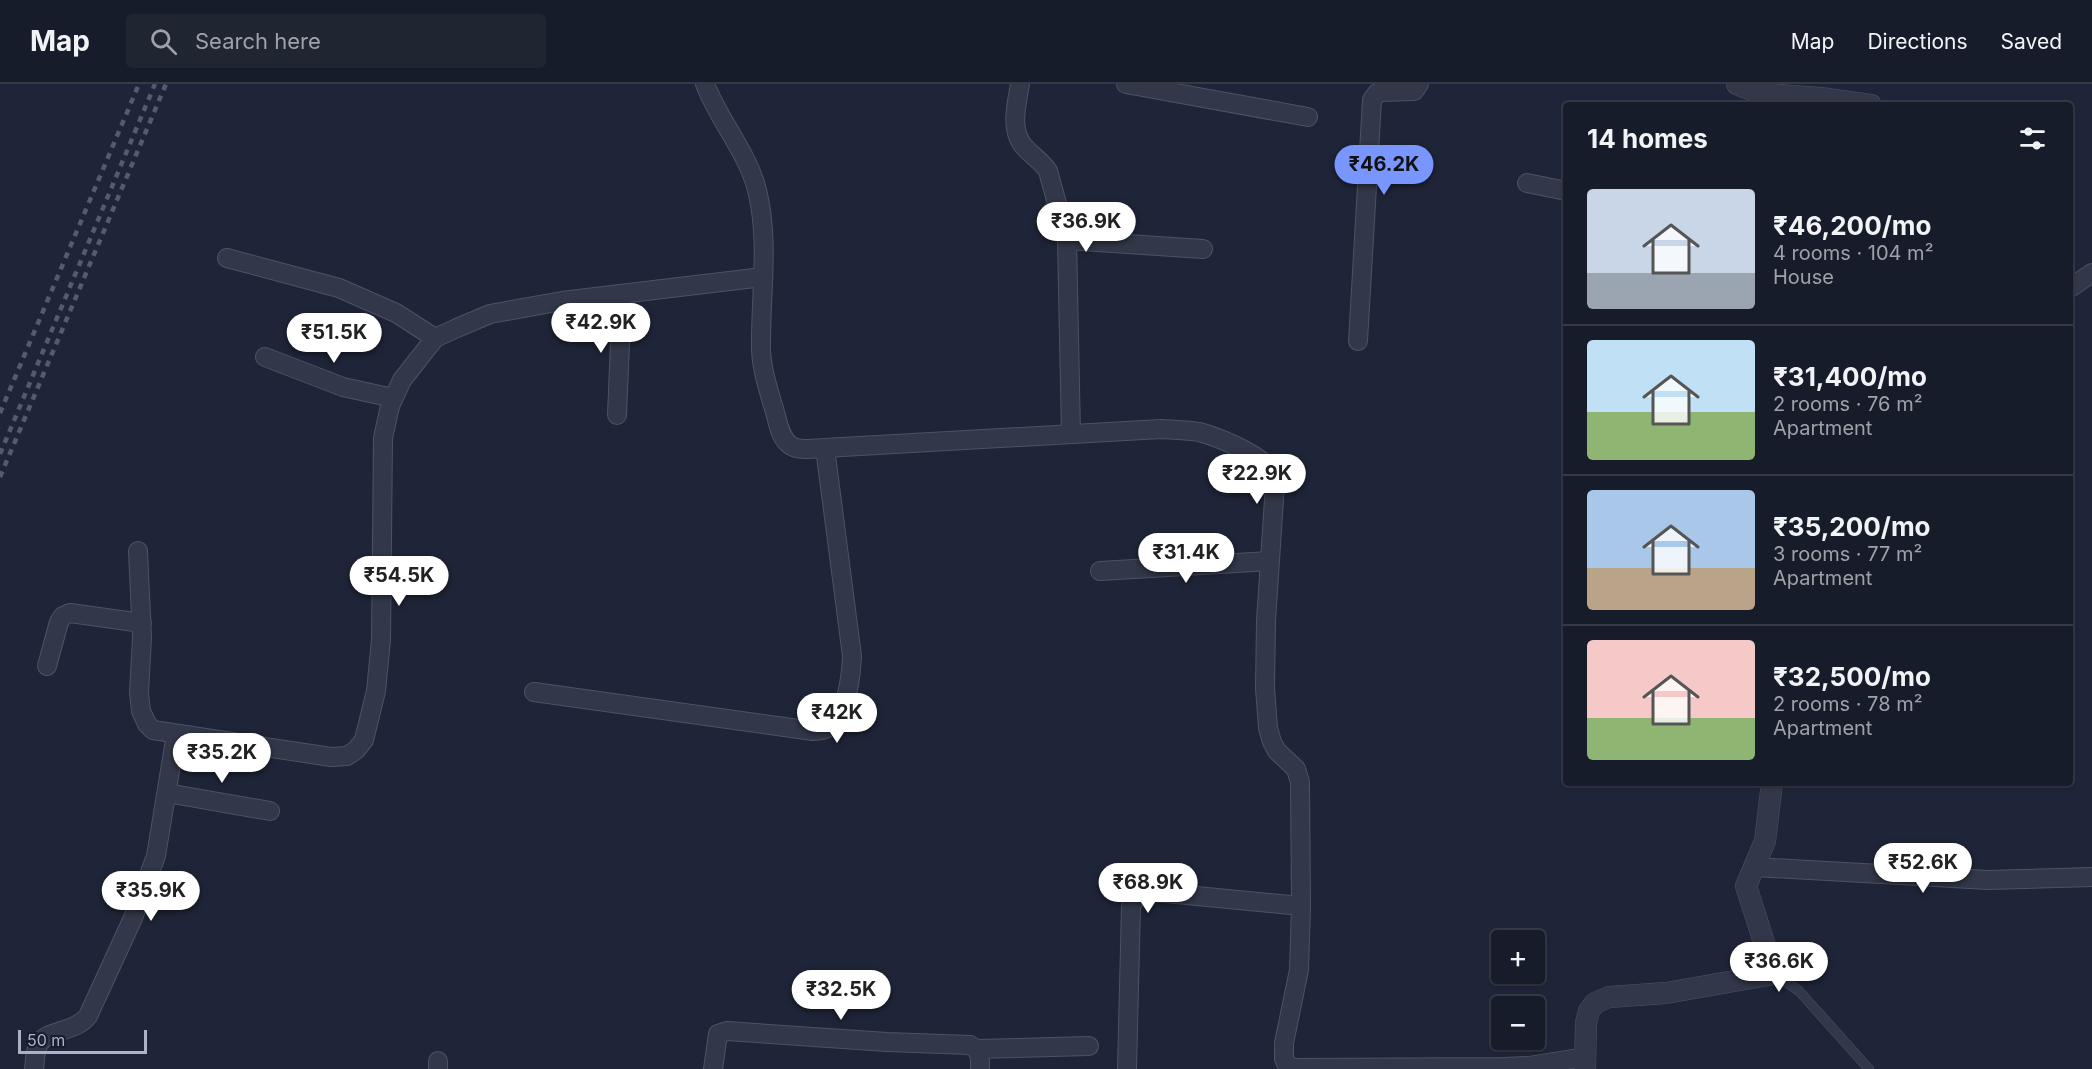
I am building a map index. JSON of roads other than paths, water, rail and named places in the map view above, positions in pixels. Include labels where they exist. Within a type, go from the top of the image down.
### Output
[{"type":"street","points":[[705,84],[741,149],[758,193],[763,277],[761,351],[764,375],[780,431],[788,444],[797,449],[825,448],[1161,429],[1198,432],[1216,438],[1258,459],[1269,468],[1275,484],[1266,621],[1267,718],[1272,742],[1277,751],[1296,769],[1299,776],[1301,906],[1299,970],[1284,1043],[1284,1059],[1287,1065],[1294,1068],[1478,1068],[1585,1063],[1586,1023],[1589,1011],[1595,1003],[1609,997],[1666,993],[1774,974],[1746,886],[1747,879],[1765,841],[1772,786]]},
{"type":"street","points":[[1020,84],[1016,112],[1017,135],[1022,144],[1048,171],[1067,240],[1071,434]]},
{"type":"street","points":[[1126,84],[1308,117]]},
{"type":"street","points":[[1358,341],[1372,100],[1377,93],[1414,91],[1419,84]]},
{"type":"street","points":[[1737,84],[1751,91],[1775,95],[1850,102]]},
{"type":"street","points":[[1527,183],[1563,190]]},
{"type":"street","points":[[1067,240],[1203,249]]},
{"type":"street","points":[[227,258],[339,288],[396,313],[435,338]]},
{"type":"street","points":[[2073,286],[2092,273]]},
{"type":"street","points":[[138,551],[142,624],[139,693],[141,711],[147,724],[153,730],[331,757],[347,756],[364,740],[376,691],[381,640],[383,438],[393,398],[402,380],[435,338],[490,314],[562,301],[763,277]]},
{"type":"street","points":[[617,415],[622,294]]},
{"type":"street","points":[[265,357],[343,387],[393,398]]},
{"type":"street","points":[[534,692],[813,731],[825,730],[834,722],[849,689],[852,656],[825,448]]},
{"type":"street","points":[[1100,571],[1270,561]]},
{"type":"street","points":[[47,666],[59,622],[63,616],[70,613],[142,624]]},
{"type":"street","points":[[34,1069],[36,1054],[42,1040],[47,1036],[75,1027],[88,1016],[133,918],[156,856],[176,734]]},
{"type":"street","points":[[167,793],[270,811]]},
{"type":"street","points":[[1754,867],[1988,880],[2092,877]]},
{"type":"street","points":[[1127,1069],[1131,906],[1138,894],[1145,891],[1301,906]]},
{"type":"street","points":[[713,1069],[718,1034],[727,1031],[970,1045],[977,1049],[1089,1046]]},
{"type":"street","points":[[977,1049],[980,1055],[980,1069]]},
{"type":"lane","points":[[1774,974],[1799,991],[1869,1069]]},
{"type":"railway","points":[[0,413],[139,84]]},
{"type":"railway","points":[[0,454],[155,84]]},
{"type":"railway","points":[[0,477],[166,84]]}]
